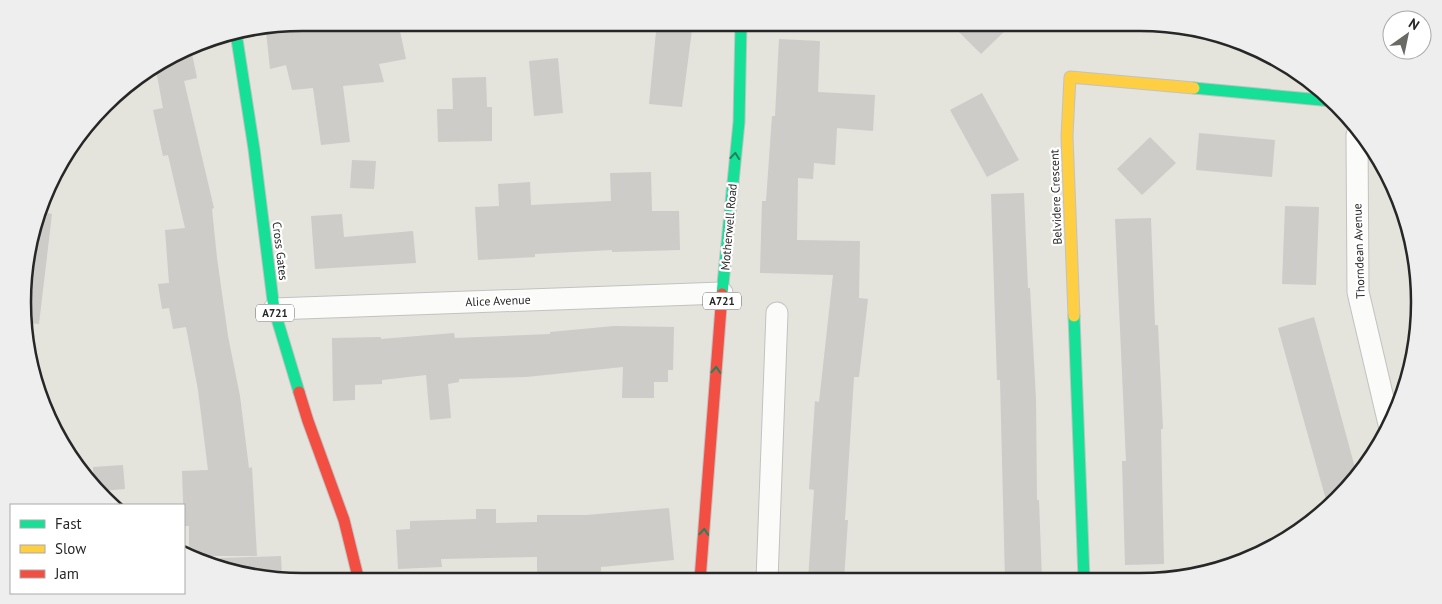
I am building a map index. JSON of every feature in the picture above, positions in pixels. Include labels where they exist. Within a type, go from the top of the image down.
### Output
[{"type":"main road","name":"Motherwell Road","points":[[701,573],[722,294],[739,122],[741,31]]},
{"type":"main road","name":"Cross Gates","points":[[237,39],[254,148],[274,309],[308,420],[344,520],[356,573]]},
{"type":"main road","name":"Belvidere Crescent","points":[[1084,573],[1067,136],[1070,77],[1322,101]]},
{"type":"street","name":"Thorndean Avenue","points":[[1357,140],[1358,292],[1387,414]]},
{"type":"street","name":"Alice Avenue","points":[[274,309],[722,294]]},
{"type":"street","points":[[767,573],[777,313]]},
{"type":"building","points":[[400,31],[406,59],[379,64],[384,82],[343,86],[350,142],[321,145],[313,88],[292,90],[286,65],[270,69],[266,34],[284,32]]},
{"type":"building","points":[[656,31],[692,31],[682,107],[649,104]]},
{"type":"building","points":[[958,31],[1005,31],[981,54]]},
{"type":"building","points":[[779,39],[820,41],[818,92],[875,95],[873,131],[837,128],[835,165],[814,163],[813,179],[798,178],[797,240],[860,241],[859,298],[868,299],[859,377],[854,377],[845,520],[848,520],[844,573],[808,573],[814,490],[809,489],[815,401],[819,402],[833,275],[760,273],[762,201],[766,201],[772,116],[775,116]]},
{"type":"building","points":[[192,55],[197,78],[184,81],[214,208],[212,209],[217,258],[228,336],[240,396],[249,468],[252,467],[257,556],[209,556],[189,548],[189,526],[185,526],[182,471],[208,470],[198,390],[186,327],[173,329],[169,308],[162,309],[158,284],[169,283],[165,230],[185,228],[168,155],[163,156],[153,110],[163,108],[157,74]]},
{"type":"building","points":[[558,58],[563,113],[534,116],[529,61]]},
{"type":"building","points":[[486,77],[487,107],[492,107],[492,141],[438,142],[437,109],[453,109],[452,78]]},
{"type":"building","points":[[982,93],[1019,160],[987,177],[950,110]]},
{"type":"building","points":[[1199,133],[1275,140],[1272,177],[1196,170]]},
{"type":"building","points":[[1150,137],[1176,163],[1142,195],[1117,169]]},
{"type":"building","points":[[352,160],[376,161],[374,189],[350,188]]},
{"type":"building","points":[[651,172],[652,211],[679,211],[680,250],[612,252],[612,250],[535,254],[535,257],[478,260],[475,207],[499,206],[498,184],[530,182],[531,205],[611,201],[610,173]]},
{"type":"building","points":[[1024,193],[1028,288],[1030,288],[1036,399],[1037,500],[1039,500],[1042,573],[1005,573],[1000,380],[997,380],[991,194]]},
{"type":"building","points":[[1285,206],[1319,207],[1316,285],[1282,284]]},
{"type":"building","points":[[47,213],[52,214],[39,324],[32,323],[32,284],[36,249]]},
{"type":"building","points":[[342,214],[344,237],[413,231],[416,263],[315,269],[311,216]]},
{"type":"building","points":[[1151,218],[1155,325],[1158,325],[1163,429],[1161,429],[1164,564],[1125,565],[1122,461],[1126,461],[1115,219]]},
{"type":"building","points":[[1314,317],[1355,467],[1326,499],[1278,328]]},
{"type":"building","points":[[614,326],[674,327],[673,370],[668,370],[668,382],[654,382],[654,398],[622,398],[623,367],[526,377],[459,379],[459,382],[448,384],[451,418],[430,420],[426,375],[382,380],[382,384],[355,385],[355,400],[333,401],[332,338],[381,337],[381,339],[454,333],[455,338],[550,334],[550,332]]},
{"type":"building","points":[[123,465],[125,489],[108,490],[93,475],[93,467]]},
{"type":"building","points":[[669,508],[674,560],[601,567],[601,572],[537,572],[537,557],[441,559],[442,567],[398,569],[396,530],[410,529],[410,521],[476,519],[476,509],[496,509],[496,523],[537,522],[537,515],[586,515]]},
{"type":"building","points":[[281,556],[282,572],[249,568],[232,564],[220,560],[220,558]]},
{"type":"traffic: fast","points":[[722,294],[739,122],[741,31]]},
{"type":"traffic: fast","points":[[237,39],[254,149],[274,309],[299,392]]},
{"type":"traffic: fast","points":[[1194,88],[1321,100]]},
{"type":"traffic: fast","points":[[1074,316],[1084,573]]},
{"type":"traffic: slow","points":[[1074,316],[1067,136],[1070,77],[1194,88]]},
{"type":"traffic: jam","points":[[701,573],[722,294]]},
{"type":"traffic: jam","points":[[299,392],[344,520],[357,573]]}]
